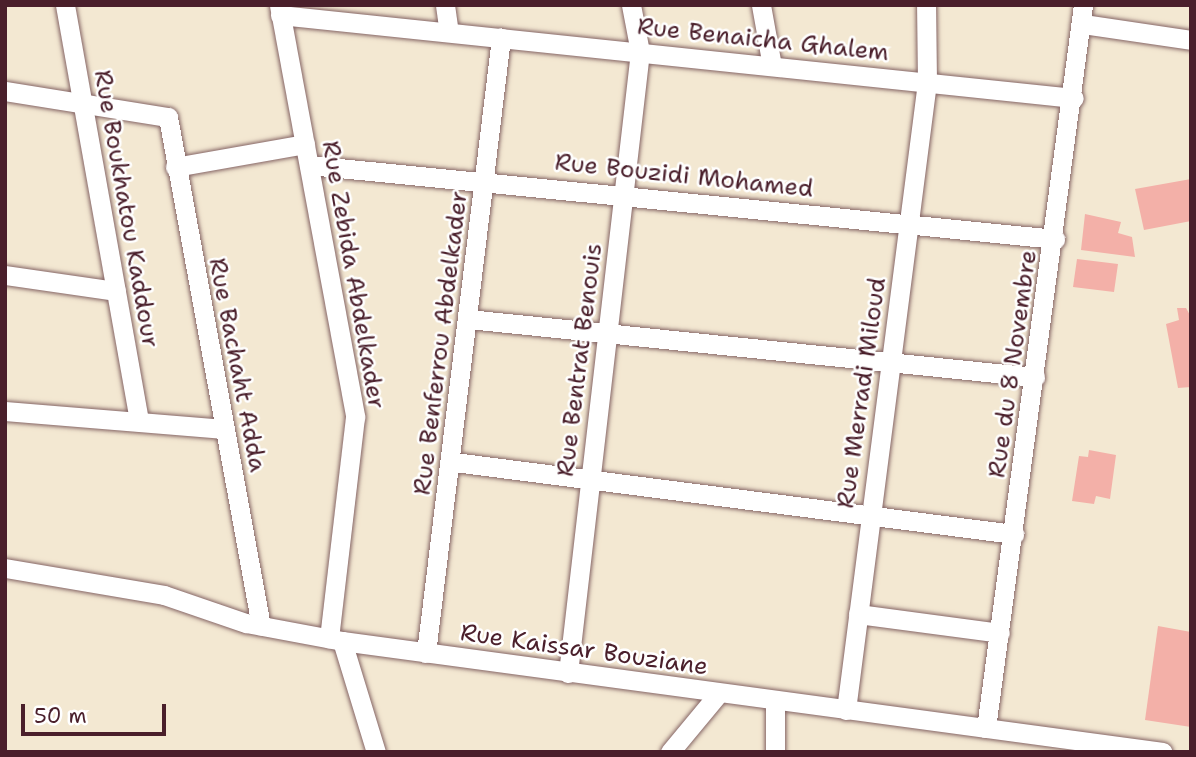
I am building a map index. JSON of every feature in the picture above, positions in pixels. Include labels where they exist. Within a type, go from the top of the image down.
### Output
[{"type":"street","name":"Rue Boukhatou Kaddour","points":[[65,5],[139,421]]},
{"type":"street","points":[[445,5],[449,32]]},
{"type":"street","name":"Rue Bentrat Benouis","points":[[568,673],[640,52],[631,5]]},
{"type":"street","points":[[761,5],[772,66]]},
{"type":"street","name":"Rue Merradi Miloud","points":[[846,710],[928,82],[926,5]]},
{"type":"street","name":"Rue Benaicha Ghalem","points":[[279,10],[501,38],[1074,97]]},
{"type":"street","name":"Rue Zebida Abdelkader","points":[[279,10],[355,417],[336,640]]},
{"type":"street","points":[[1083,15],[1191,40]]},
{"type":"street","name":"Rue du 8 Novembre","points":[[986,728],[1055,239],[1083,15]]},
{"type":"street","name":"Rue Benferrou Abdelkader","points":[[425,653],[454,462],[501,38]]},
{"type":"street","points":[[5,91],[82,101]]},
{"type":"street","name":"Rue Bachaht Adda","points":[[82,101],[164,114],[261,626]]},
{"type":"street","points":[[175,167],[305,144]]},
{"type":"street","name":"Rue Bouzidi Mohamed","points":[[309,165],[624,194],[1055,239]]},
{"type":"street","points":[[5,275],[116,291]]},
{"type":"street","points":[[468,319],[1035,377]]},
{"type":"street","points":[[5,411],[223,429]]},
{"type":"street","points":[[454,462],[591,475],[1014,534]]},
{"type":"street","name":"Rue Kaissar Bouziane","points":[[5,568],[163,595],[261,626],[336,640],[1163,752]]},
{"type":"street","points":[[858,614],[1000,633]]},
{"type":"street","points":[[336,640],[376,752]]},
{"type":"street","points":[[670,752],[719,693]]},
{"type":"street","points":[[775,700],[775,752]]},
{"type":"building","points":[[1191,179],[1191,221],[1144,230],[1135,189]]},
{"type":"building","points":[[1085,214],[1121,222],[1118,233],[1132,237],[1135,257],[1081,250]]},
{"type":"building","points":[[1077,259],[1118,264],[1114,292],[1073,287]]},
{"type":"building","points":[[1177,308],[1186,308],[1191,317],[1191,387],[1178,388],[1166,324],[1179,320]]},
{"type":"building","points":[[1089,450],[1116,455],[1110,499],[1096,496],[1094,504],[1072,501],[1079,456],[1088,457]]},
{"type":"building","points":[[1158,626],[1191,632],[1191,727],[1145,720]]}]
